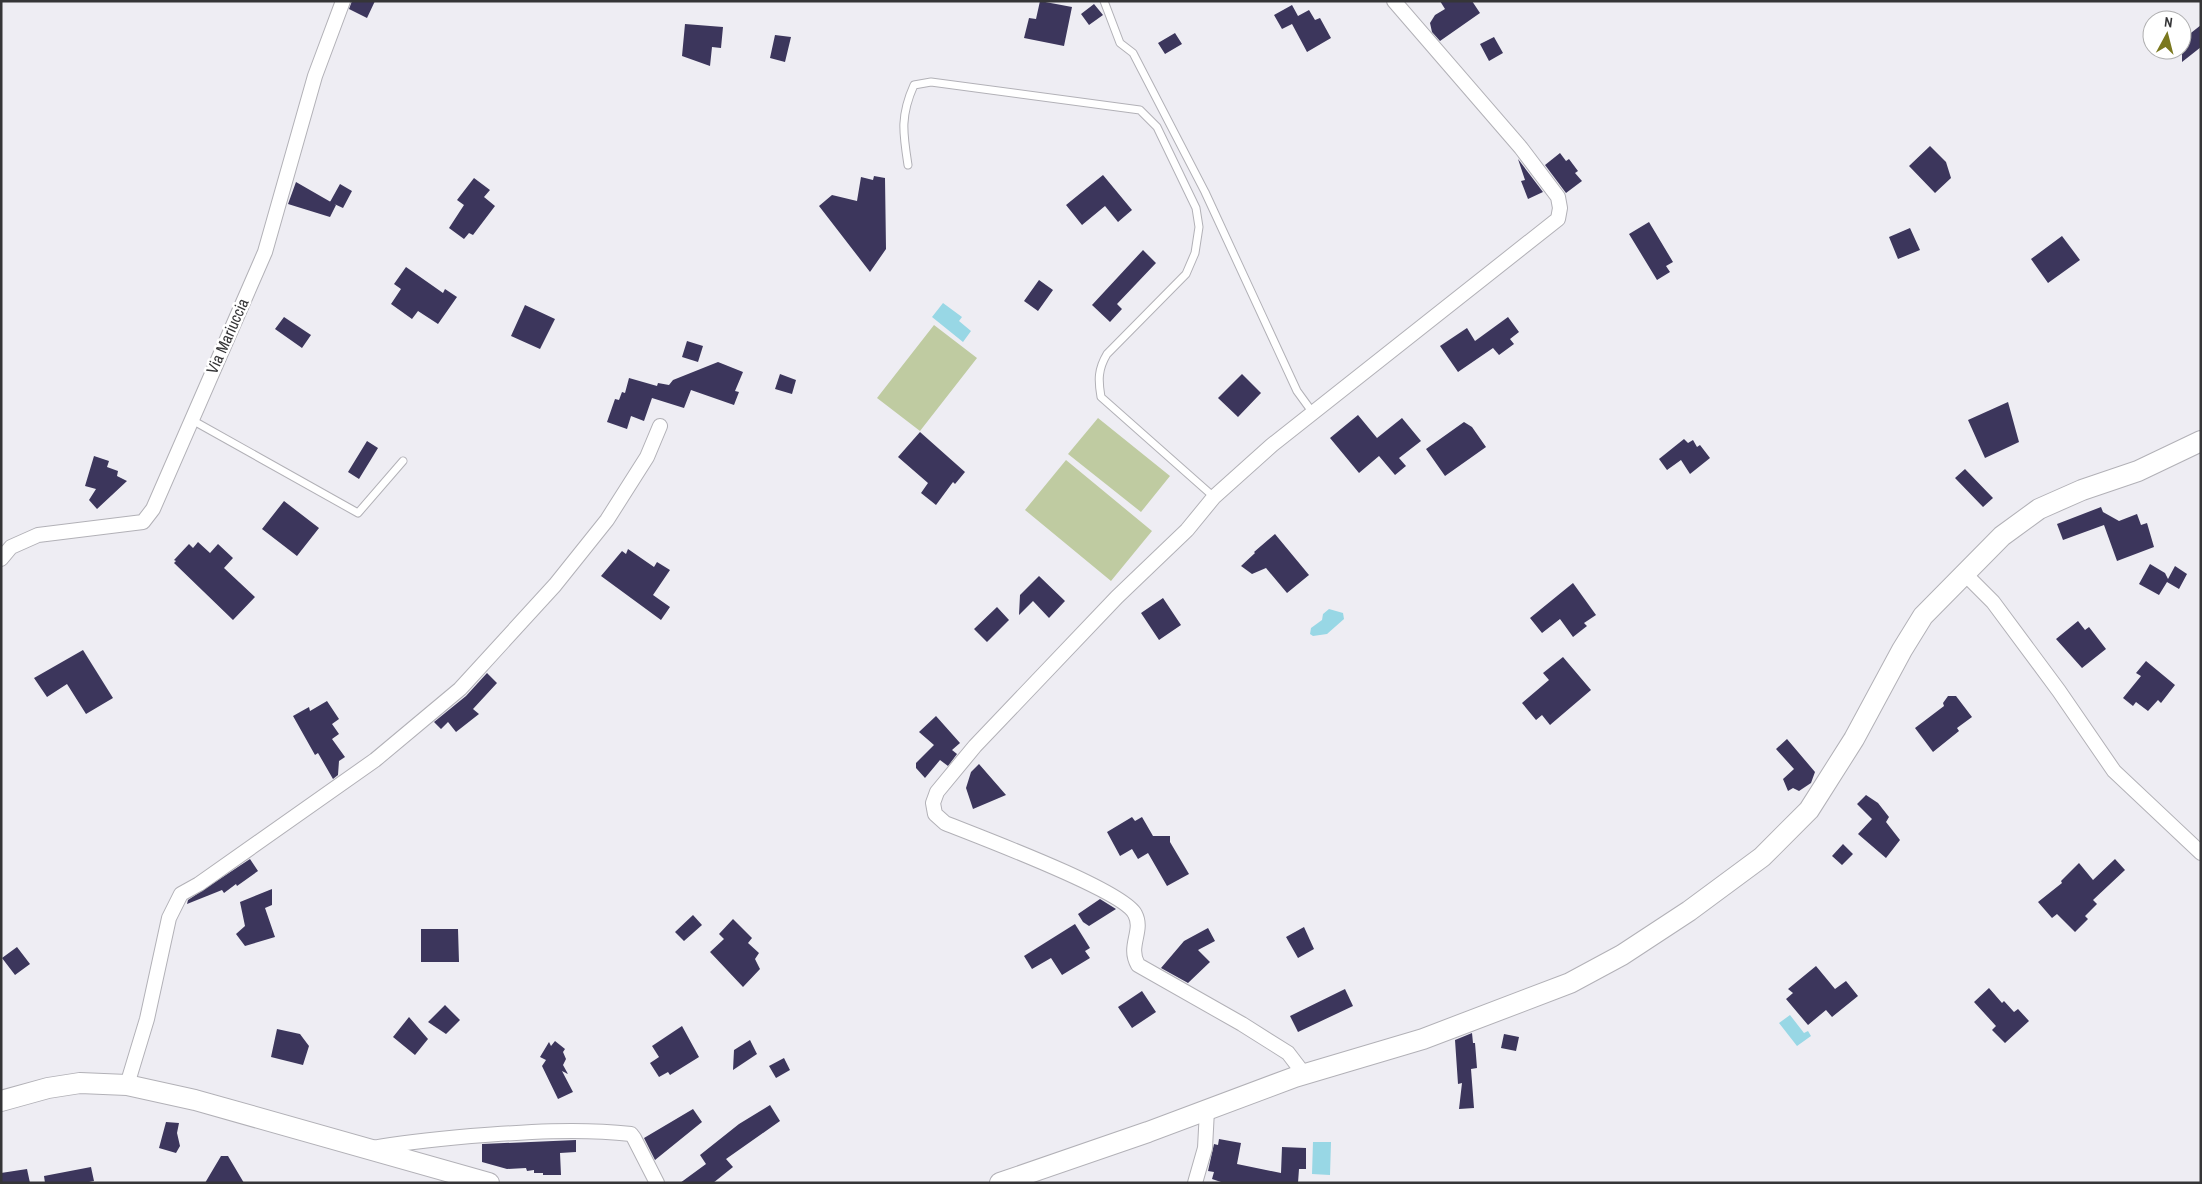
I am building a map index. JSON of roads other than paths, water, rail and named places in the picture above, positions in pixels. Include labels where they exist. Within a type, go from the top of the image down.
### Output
[{"type":"main road","points":[[1000,1183],[1304,1074],[1423,1038],[1570,983],[1622,955],[1714,893],[1762,857],[1809,810],[1854,739],[1902,650],[1923,616],[2002,536],[2039,509],[2082,490],[2138,471],[2201,441]]},
{"type":"main road","points":[[1,1100],[48,1088],[80,1083],[127,1085],[196,1100],[489,1183]]},
{"type":"street","name":"Via Mariuccia","points":[[1,559],[11,547],[38,535],[76,532],[143,522],[153,509],[265,252],[315,76],[343,1]]},
{"type":"street","points":[[1304,1074],[1288,1053],[1242,1024],[1138,965],[1134,958],[1133,948],[1138,925],[1135,913],[1127,904],[1064,871],[945,823],[934,814],[933,803],[936,792],[975,746],[1110,604],[1187,530],[1214,497],[1272,445],[1558,219],[1560,208],[1558,196],[1521,148],[1394,1]]},
{"type":"street","points":[[127,1085],[147,1020],[169,918],[181,894],[215,873],[375,760],[460,689],[555,585],[607,520],[648,457],[660,426]]},
{"type":"street","points":[[1964,574],[1993,602],[2059,691],[2114,772],[2201,853]]},
{"type":"street","points":[[1195,1183],[1205,1148],[1206,1110]]},
{"type":"street","points":[[367,1149],[404,1142],[498,1134],[571,1130],[631,1134],[657,1183]]},
{"type":"lane","points":[[1104,1],[1120,44],[1133,53],[1157,96],[1205,192],[1297,391],[1313,414]]},
{"type":"lane","points":[[908,165],[902,126],[908,98],[914,85],[931,82],[1140,110],[1157,126],[1196,208],[1199,227],[1195,253],[1186,274],[1108,354],[1100,366],[1098,382],[1101,397],[1214,497]]},
{"type":"lane","points":[[192,420],[358,513],[404,461]]},
{"type":"water","points":[[943,303],[962,317],[959,321],[971,331],[963,342],[932,317]]},
{"type":"water","points":[[1329,609],[1343,613],[1344,619],[1327,634],[1313,636],[1310,634],[1311,628],[1322,620],[1323,614]]},
{"type":"water","points":[[1790,1015],[1804,1033],[1808,1031],[1811,1036],[1797,1046],[1779,1023]]},
{"type":"water","points":[[1313,1142],[1331,1142],[1330,1175],[1312,1174]]}]
